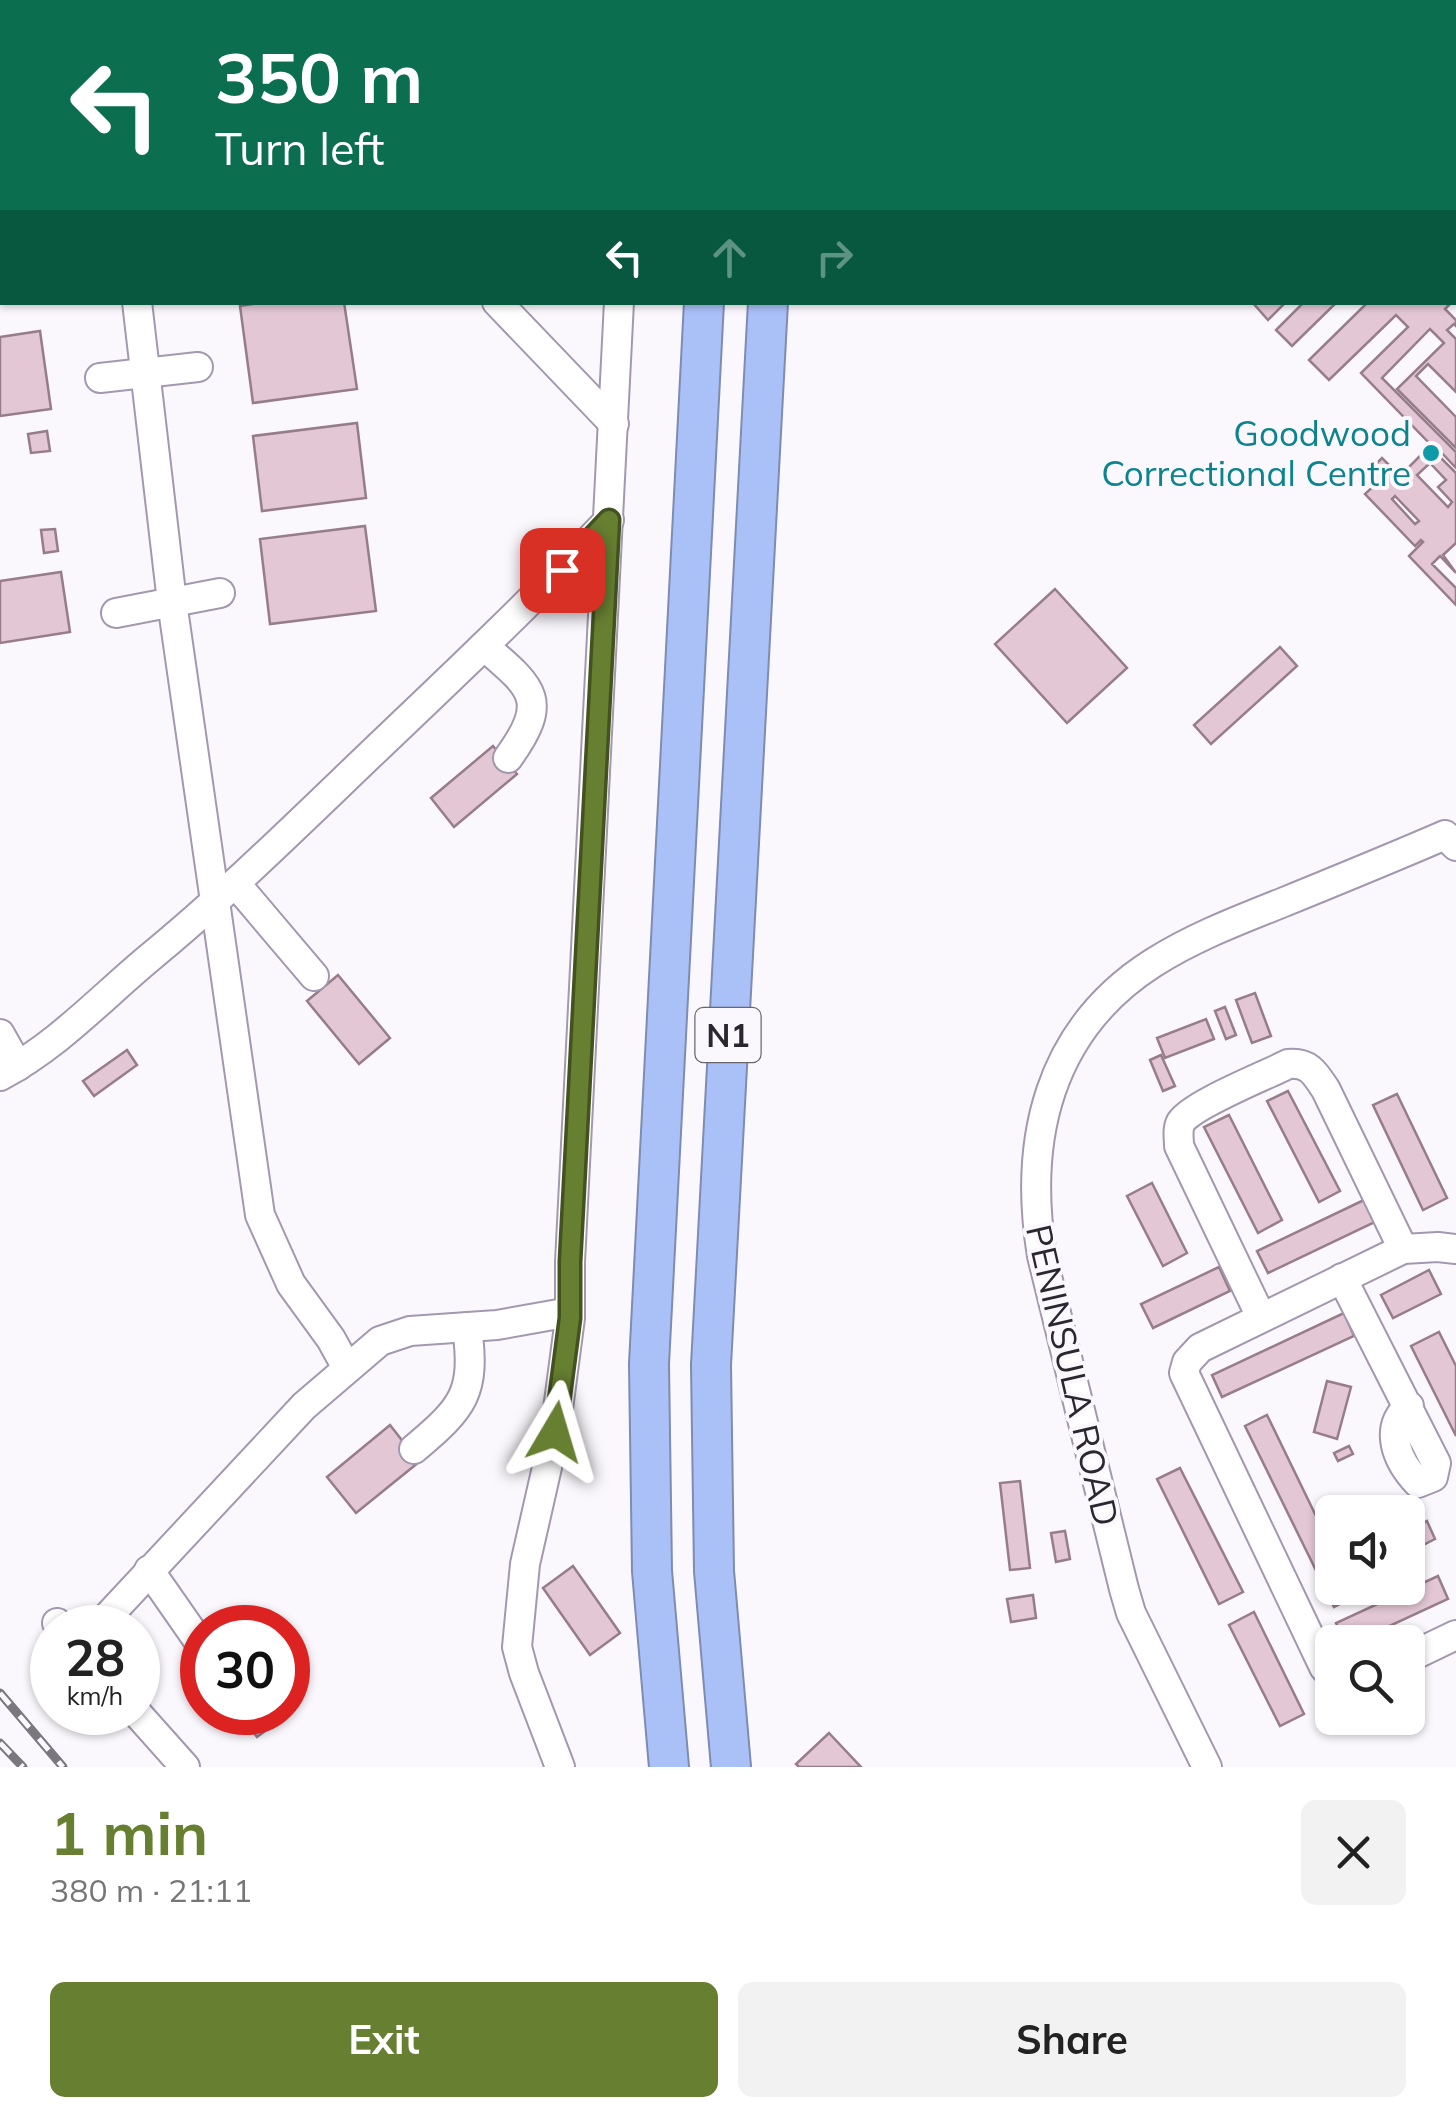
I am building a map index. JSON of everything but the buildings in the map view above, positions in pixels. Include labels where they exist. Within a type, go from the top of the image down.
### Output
[{"type":"highway","name":"N1","points":[[669,1767],[651,1539],[650,1332],[704,305]]},
{"type":"highway","name":"N1","points":[[731,1767],[714,1571],[711,1365],[768,305]]},
{"type":"street","points":[[137,305],[172,602],[226,894],[260,1215],[291,1284],[347,1368]]},
{"type":"street","points":[[500,305],[614,424]]},
{"type":"street","points":[[560,1767],[518,1647],[525,1564],[555,1432],[570,1312],[619,305]]},
{"type":"street","points":[[100,378],[198,367]]},
{"type":"street","points":[[0,1034],[9,1071],[82,1020],[226,894],[609,520]]},
{"type":"street","points":[[116,613],[220,593]]},
{"type":"street","points":[[484,646],[525,685],[532,704],[526,736],[508,758]]},
{"type":"street","name":"PENINSULA ROAD","points":[[1207,1767],[1131,1613],[1120,1570],[1042,1256],[1034,1202],[1042,1120],[1055,1078],[1077,1038],[1106,1002],[1151,964],[1227,925],[1451,841]]},
{"type":"street","points":[[226,894],[314,976]]},
{"type":"street","points":[[1261,1317],[1179,1146],[1178,1132],[1180,1124],[1193,1111],[1288,1064],[1300,1062],[1313,1070],[1326,1090],[1403,1249]]},
{"type":"street","points":[[1315,1648],[1184,1373],[1187,1362],[1200,1348],[1403,1249],[1456,1250]]},
{"type":"street","points":[[1342,1278],[1408,1406]]},
{"type":"street","points":[[118,1605],[304,1406],[380,1342],[410,1331],[497,1326],[570,1312]]},
{"type":"street","points":[[414,1449],[459,1404],[471,1380],[467,1327]]},
{"type":"street","points":[[150,1570],[180,1614]]},
{"type":"street","points":[[1425,1650],[1456,1634]]},
{"type":"street","points":[[156,1735],[185,1767]]},
{"type":"railway","points":[[0,1693],[63,1767]]},
{"type":"railway","points":[[0,1743],[23,1767]]},
{"type":"place","name":"Goodwood Correctional Centre","points":[[1431,453]]},
{"type":"route","points":[[555,1432],[570,1318],[609,520],[562,570]]}]
